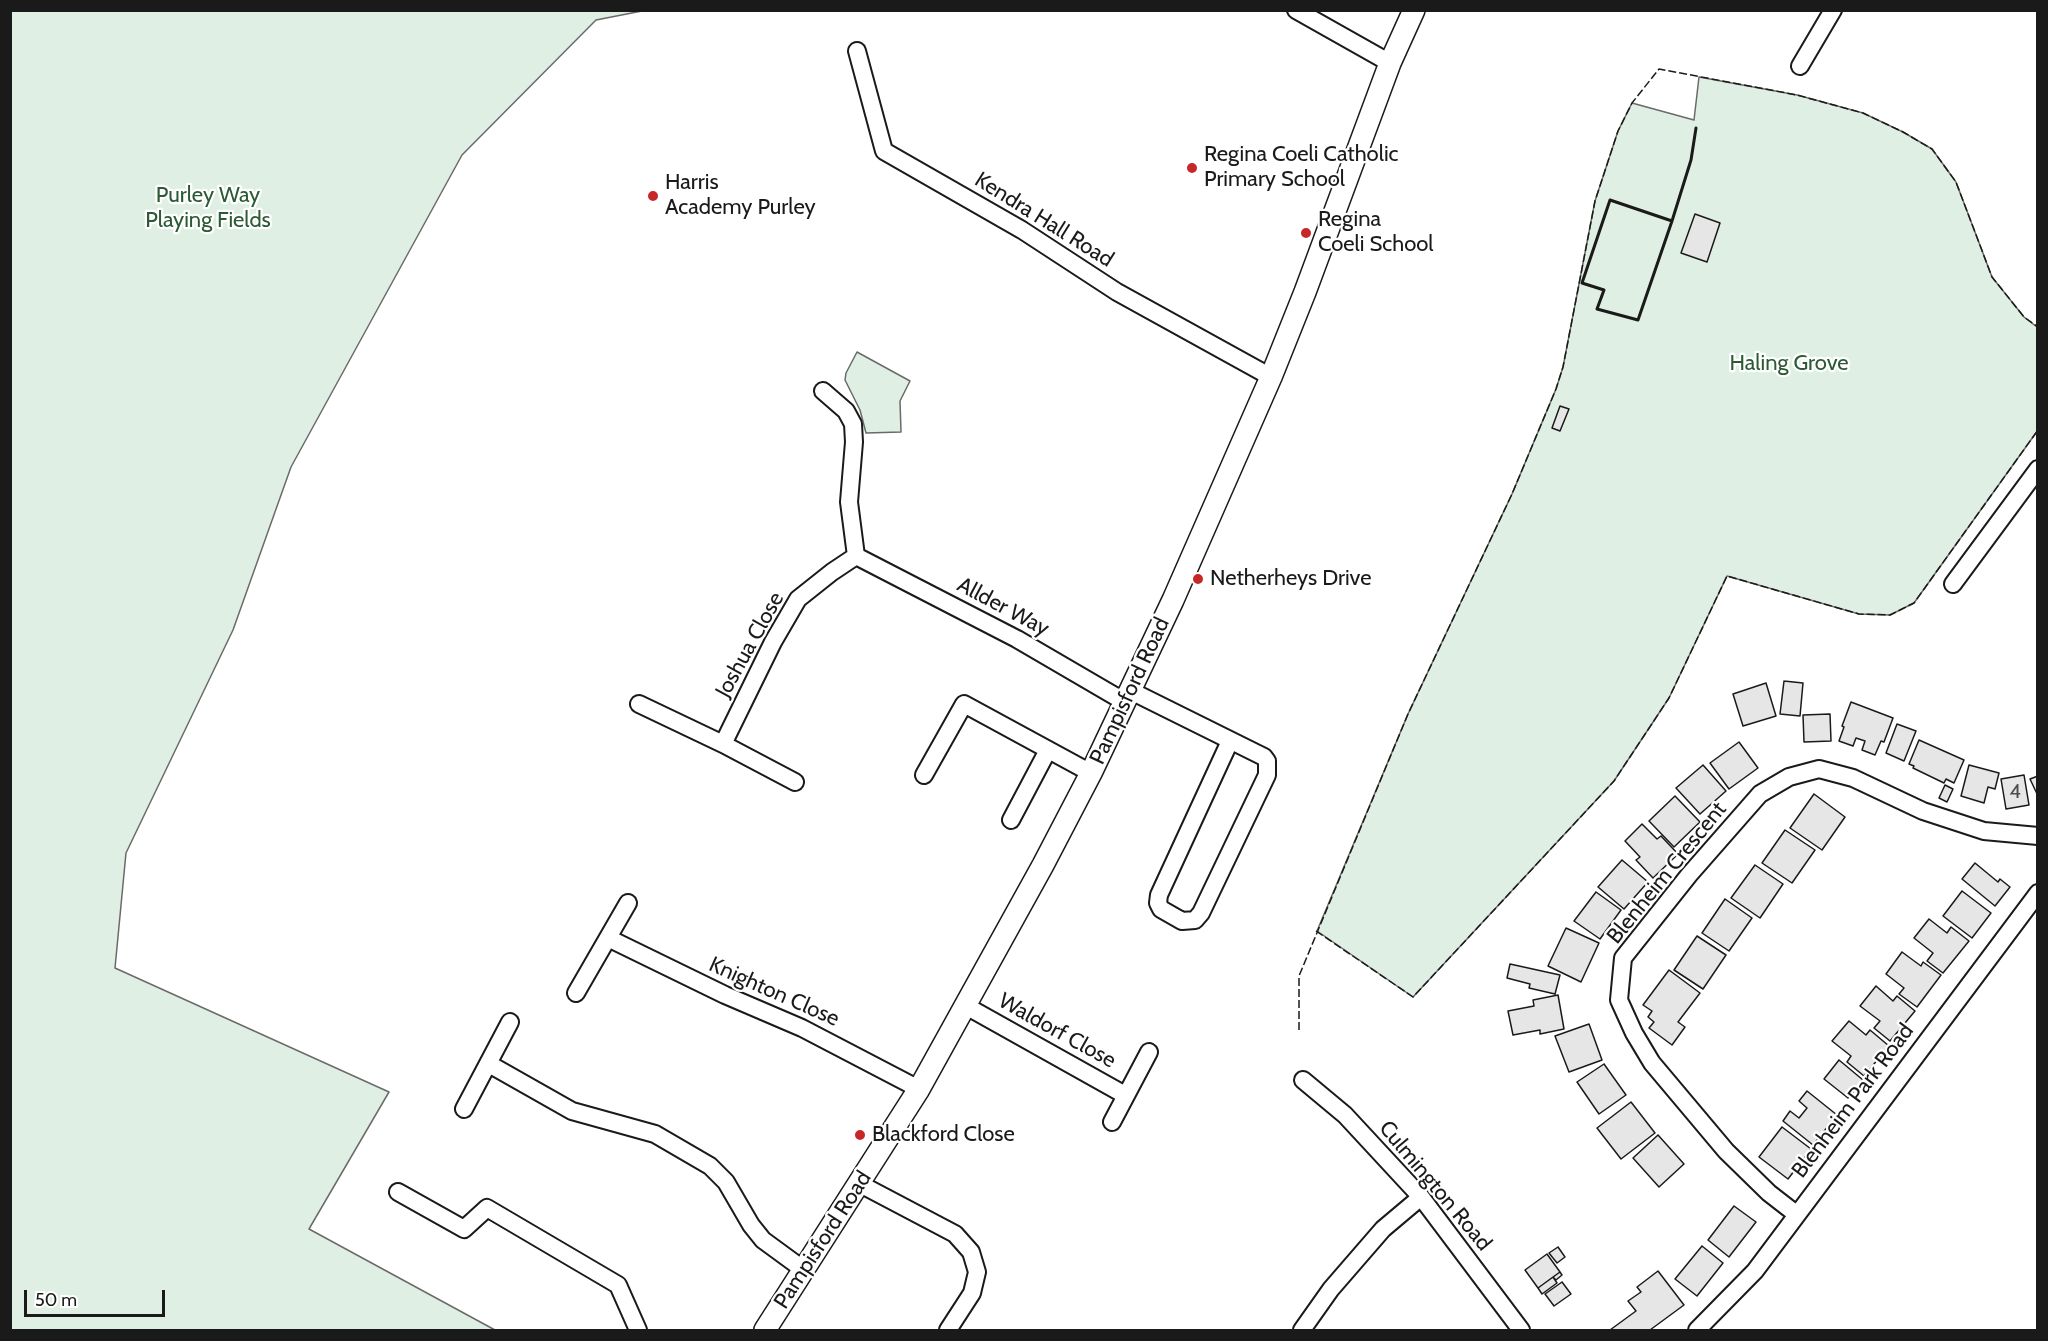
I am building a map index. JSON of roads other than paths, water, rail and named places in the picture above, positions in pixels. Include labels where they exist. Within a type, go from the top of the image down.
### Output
[{"type":"street","points":[[1296,10],[1390,63]]},
{"type":"street","name":"Pampisford Road","points":[[765,1330],[919,1089],[1091,773],[1199,541],[1271,376],[1305,292],[1390,63],[1413,10]]},
{"type":"street","points":[[1800,66],[1833,10]]},
{"type":"street","name":"Kendra Hall Road","points":[[857,51],[884,151],[1022,230],[1117,292],[1271,376]]},
{"type":"street","points":[[823,391],[846,411],[853,424],[854,442],[849,502],[856,556]]},
{"type":"street","points":[[1953,584],[2037,469]]},
{"type":"street","name":"Allder Way","points":[[856,556],[1128,697]]},
{"type":"street","name":"Joshua Close","points":[[723,744],[773,642],[798,599],[856,556]]},
{"type":"street","points":[[1128,697],[1230,741],[1264,757],[1268,766],[1267,775],[1201,913],[1191,922],[1182,921],[1159,906],[1159,895],[1230,741]]},
{"type":"street","points":[[639,704],[795,782]]},
{"type":"street","points":[[924,775],[964,704],[1091,773]]},
{"type":"street","points":[[1011,820],[1048,750]]},
{"type":"street","name":"Blenheim Crescent","points":[[1796,1214],[1769,1193],[1726,1151],[1652,1063],[1634,1033],[1619,1000],[1623,958],[1689,875],[1760,794],[1789,777],[1819,769],[1852,778],[1923,811],[1984,831],[2037,836]]},
{"type":"street","name":"Blenheim Park Road","points":[[1697,1330],[1755,1271],[2037,893]]},
{"type":"street","points":[[576,993],[628,903]]},
{"type":"street","name":"Knighton Close","points":[[608,938],[724,995],[802,1028],[919,1089]]},
{"type":"street","name":"Waldorf Close","points":[[966,1006],[1125,1095]]},
{"type":"street","points":[[464,1108],[510,1022]]},
{"type":"street","name":"Waldorf Close","points":[[1112,1122],[1149,1052]]},
{"type":"street","points":[[489,1064],[572,1111],[655,1134],[710,1166],[726,1182],[751,1226],[763,1240],[804,1270]]},
{"type":"street","name":"Culmington Road","points":[[1303,1080],[1345,1115],[1421,1197],[1521,1330]]},
{"type":"street","points":[[860,1184],[955,1234],[971,1252],[977,1272],[972,1293],[948,1330]]},
{"type":"street","points":[[398,1192],[464,1229],[487,1208],[618,1286],[638,1330]]},
{"type":"street","points":[[1302,1330],[1331,1289],[1383,1229],[1421,1197]]},
{"type":"place","name":"Regina Coeli Catholic Primary School","points":[[1192,168]]},
{"type":"place","name":"Harris Academy Purley","points":[[653,196]]},
{"type":"place","name":"Regina Coeli School","points":[[1306,233]]},
{"type":"place","name":"Netherheys Drive","points":[[1198,579]]},
{"type":"place","name":"Blackford Close","points":[[860,1135]]},
{"type":"park label","name":"Purley Way Playing Fields","points":[[208,208]]},
{"type":"park label","name":"Haling Grove","points":[[1789,364]]}]
